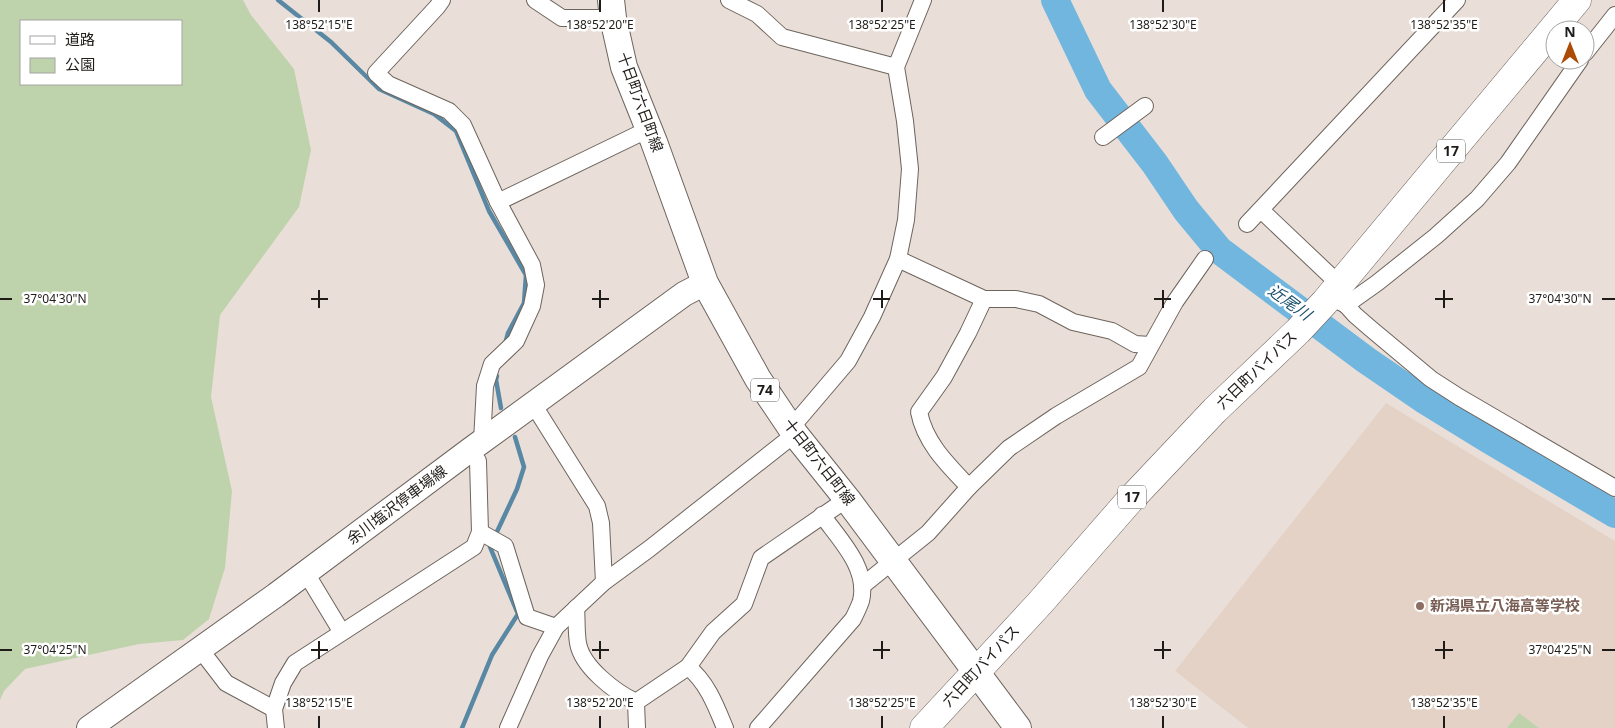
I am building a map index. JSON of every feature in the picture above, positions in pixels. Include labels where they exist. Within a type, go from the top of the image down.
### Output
[{"type":"highway","name":"六日町バイパス","points":[[924,728],[1040,603],[1130,500],[1215,410],[1335,297],[1577,0]]},
{"type":"main road","name":"十日町六日町線","points":[[612,9],[624,67],[649,129],[705,283],[758,379],[793,431],[847,499],[1018,728]]},
{"type":"main road","name":"余川塩沢停車場線","points":[[89,728],[306,572],[476,445],[684,294],[705,283]]},
{"type":"street","points":[[276,728],[274,709],[283,683],[294,663],[474,547],[480,532],[476,445],[485,386],[492,364],[516,341],[532,306],[536,285],[532,265],[498,202],[462,125],[449,111],[388,84],[376,73],[437,8],[442,0]]},
{"type":"street","points":[[535,0],[562,18],[612,9]]},
{"type":"street","points":[[730,0],[758,14],[782,36],[896,67]]},
{"type":"street","points":[[508,728],[540,656],[556,627],[604,582],[649,549],[793,431],[848,361],[872,317],[898,259],[906,220],[910,169],[905,121],[896,67],[922,0]]},
{"type":"street","points":[[1247,224],[1457,0]]},
{"type":"street","points":[[1595,40],[1615,14]]},
{"type":"street","points":[[1335,297],[1377,283],[1436,236],[1477,199],[1508,163],[1573,70]]},
{"type":"street","points":[[1103,137],[1145,106]]},
{"type":"street","points":[[498,202],[649,129]]},
{"type":"street","points":[[1261,210],[1335,297],[1431,378],[1459,397],[1615,488]]},
{"type":"street","points":[[898,259],[984,299],[1016,299],[1039,304],[1073,322],[1112,331],[1135,344],[1150,346]]},
{"type":"street","points":[[862,586],[928,533],[969,487],[1009,448],[1139,367],[1176,302],[1205,259]]},
{"type":"street","points":[[969,487],[940,457],[921,424],[919,412],[944,377],[984,299]]},
{"type":"street","points":[[533,404],[596,506],[601,523],[604,582]]},
{"type":"street","points":[[633,725],[636,702],[688,667],[713,632],[744,604],[761,558],[847,499]]},
{"type":"street","points":[[758,728],[853,619],[861,601],[862,586],[855,562],[822,515]]},
{"type":"street","points":[[480,532],[506,546],[527,617],[556,627]]},
{"type":"street","points":[[306,572],[341,631]]},
{"type":"street","points":[[576,608],[578,644],[588,664],[620,694],[636,702]]},
{"type":"street","points":[[200,649],[226,683],[274,709]]},
{"type":"street","points":[[688,667],[698,675],[714,702],[725,728]]},
{"type":"shaded area","name":"新潟県立八海高等学校","points":[[1386,403],[1615,541],[1615,728],[1248,728],[1175,671]]},
{"type":"green space","points":[[0,0],[243,0],[251,15],[294,69],[311,150],[299,207],[220,315],[211,397],[232,491],[225,568],[209,619],[183,640],[139,644],[25,669],[4,691],[0,700]]},
{"type":"green space","points":[[1519,713],[1539,728],[1507,728]]},
{"type":"waterway","points":[[278,0],[331,42],[379,89],[434,114],[456,131],[489,211],[526,275],[524,303],[508,333],[505,344]]},
{"type":"waterway","name":"近尾川","points":[[1055,0],[1098,90],[1155,164],[1186,210],[1219,250],[1366,360],[1423,399],[1615,514]]},
{"type":"waterway","points":[[497,376],[501,408]]},
{"type":"waterway","points":[[495,536],[517,489],[524,467],[515,437]]},
{"type":"waterway","points":[[462,728],[492,655],[518,614],[490,547],[492,543]]},
{"type":"place","name":"新潟県立八海高等学校","points":[[1420,606]]}]
